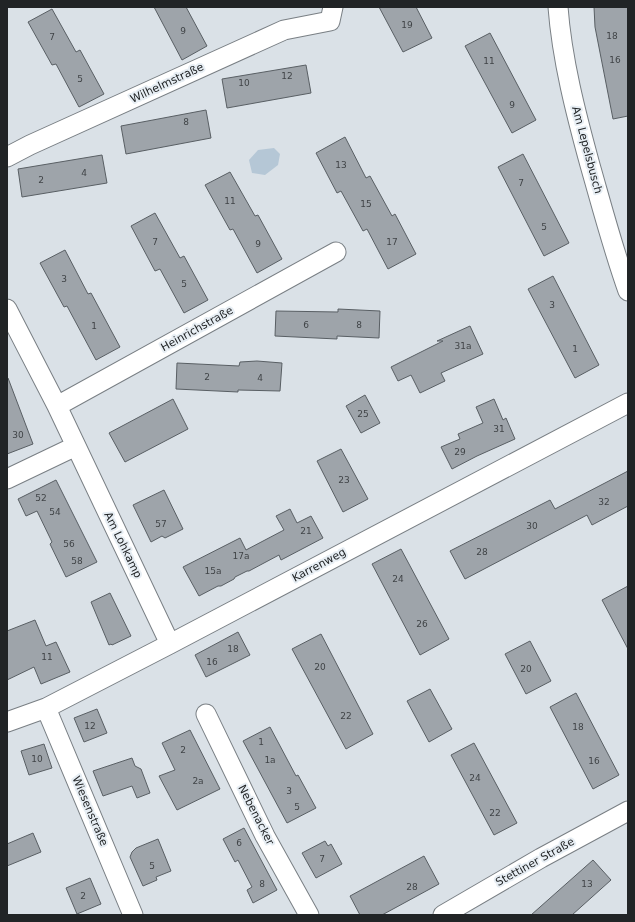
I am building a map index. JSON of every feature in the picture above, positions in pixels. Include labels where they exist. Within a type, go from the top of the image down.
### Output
[{"type":"street","name":"Am Lepelsbusch","points":[[558,7],[559,22],[572,94],[621,250],[628,291]]},
{"type":"street","name":"Wilhelmstraße","points":[[7,157],[30,145],[284,30],[332,14]]},
{"type":"street","name":"Heinrichstraße","points":[[57,406],[336,252]]},
{"type":"street","name":"Am Lohkamp","points":[[7,309],[57,406],[170,644]]},
{"type":"street","name":"Karrenweg","points":[[7,722],[46,708],[628,403]]},
{"type":"street","points":[[7,479],[76,446]]},
{"type":"street","name":"Wiesenstraße","points":[[46,708],[133,915]]},
{"type":"street","name":"Nebenacker","points":[[206,714],[265,836],[309,915]]},
{"type":"street","name":"Stettiner Straße","points":[[443,915],[541,858],[628,811]]},
{"type":"shaded area","points":[[274,148],[280,154],[278,165],[265,175],[252,173],[249,160],[258,150]]},
{"type":"building","points":[[154,7],[186,7],[207,46],[182,60]]},
{"type":"building","points":[[379,7],[416,7],[432,38],[403,52]]},
{"type":"building","points":[[594,7],[628,7],[628,116],[613,119],[595,27]]},
{"type":"building","points":[[52,9],[76,52],[80,50],[104,94],[79,107],[56,64],[52,65],[28,22]]},
{"type":"building","points":[[490,33],[536,120],[512,133],[465,46]]},
{"type":"building","points":[[306,65],[311,93],[227,108],[222,79]]},
{"type":"building","points":[[206,110],[211,138],[126,154],[121,126]]},
{"type":"building","points":[[345,137],[366,178],[370,176],[392,216],[395,214],[416,254],[388,269],[367,229],[363,231],[341,191],[337,193],[316,153]]},
{"type":"building","points":[[523,154],[569,243],[544,256],[498,167]]},
{"type":"building","points":[[102,155],[107,183],[22,197],[18,169]]},
{"type":"building","points":[[230,172],[255,216],[258,215],[282,259],[257,273],[233,229],[230,230],[205,185]]},
{"type":"building","points":[[155,213],[180,258],[184,256],[208,300],[184,313],[160,269],[155,271],[131,226]]},
{"type":"building","points":[[65,250],[88,294],[91,293],[120,347],[96,360],[67,306],[64,307],[40,263]]},
{"type":"building","points":[[553,276],[599,365],[575,378],[528,289]]},
{"type":"building","points":[[338,309],[380,311],[379,338],[337,336],[337,339],[275,336],[276,311],[338,312]]},
{"type":"building","points":[[470,326],[483,354],[441,373],[445,381],[420,393],[411,375],[398,381],[391,367],[443,341],[437,341]]},
{"type":"building","points":[[257,361],[282,363],[280,391],[238,390],[238,392],[176,389],[177,363],[239,366],[240,362]]},
{"type":"building","points":[[7,378],[33,444],[7,454]]},
{"type":"building","points":[[365,395],[380,423],[361,433],[346,406]]},
{"type":"building","points":[[173,399],[188,429],[125,462],[109,433]]},
{"type":"building","points":[[494,399],[503,420],[506,418],[515,439],[452,469],[441,447],[460,439],[458,434],[483,423],[476,407]]},
{"type":"building","points":[[341,449],[368,499],[343,512],[317,461]]},
{"type":"building","points":[[628,471],[628,506],[592,525],[587,515],[465,579],[450,551],[550,500],[555,509]]},
{"type":"building","points":[[56,480],[97,562],[66,577],[50,544],[52,542],[37,511],[26,516],[18,499]]},
{"type":"building","points":[[164,490],[183,529],[165,538],[162,536],[151,542],[133,505]]},
{"type":"building","points":[[290,509],[297,523],[311,516],[323,538],[281,560],[279,555],[199,596],[183,567],[240,538],[246,550],[284,530],[276,516]]},
{"type":"building","points":[[401,549],[449,639],[420,655],[372,564]]},
{"type":"building","points":[[628,586],[628,649],[602,600]]},
{"type":"building","points":[[110,593],[131,636],[112,645],[109,645],[91,602]]},
{"type":"building","points":[[35,620],[46,646],[56,642],[70,672],[41,684],[34,667],[7,680],[7,631]]},
{"type":"building","points":[[238,632],[250,655],[206,677],[195,655]]},
{"type":"building","points":[[321,634],[373,734],[346,749],[292,649]]},
{"type":"building","points":[[530,641],[551,681],[526,694],[505,654]]},
{"type":"building","points":[[430,689],[452,729],[429,742],[407,701]]},
{"type":"building","points":[[576,693],[619,775],[593,789],[550,707]]},
{"type":"building","points":[[97,709],[107,733],[84,742],[74,718]]},
{"type":"building","points":[[270,727],[296,776],[298,775],[316,808],[287,823],[243,741]]},
{"type":"building","points":[[190,730],[220,789],[177,810],[159,776],[175,770],[162,743]]},
{"type":"building","points":[[474,743],[517,823],[494,835],[451,755]]},
{"type":"building","points":[[44,744],[52,768],[29,775],[21,751]]},
{"type":"building","points":[[132,758],[135,766],[141,769],[150,793],[137,798],[132,786],[103,796],[93,771]]},
{"type":"building","points":[[244,828],[277,890],[253,903],[247,890],[252,887],[238,860],[235,862],[223,839]]},
{"type":"building","points":[[33,833],[41,852],[7,866],[7,844]]},
{"type":"building","points":[[158,839],[171,871],[156,877],[157,880],[143,886],[130,857],[136,848]]},
{"type":"building","points":[[325,841],[328,846],[331,844],[342,864],[316,878],[302,853]]},
{"type":"building","points":[[424,856],[439,884],[382,915],[360,915],[350,896]]},
{"type":"building","points":[[593,860],[611,880],[572,915],[531,915]]},
{"type":"building","points":[[90,878],[101,904],[77,914],[66,888]]}]
